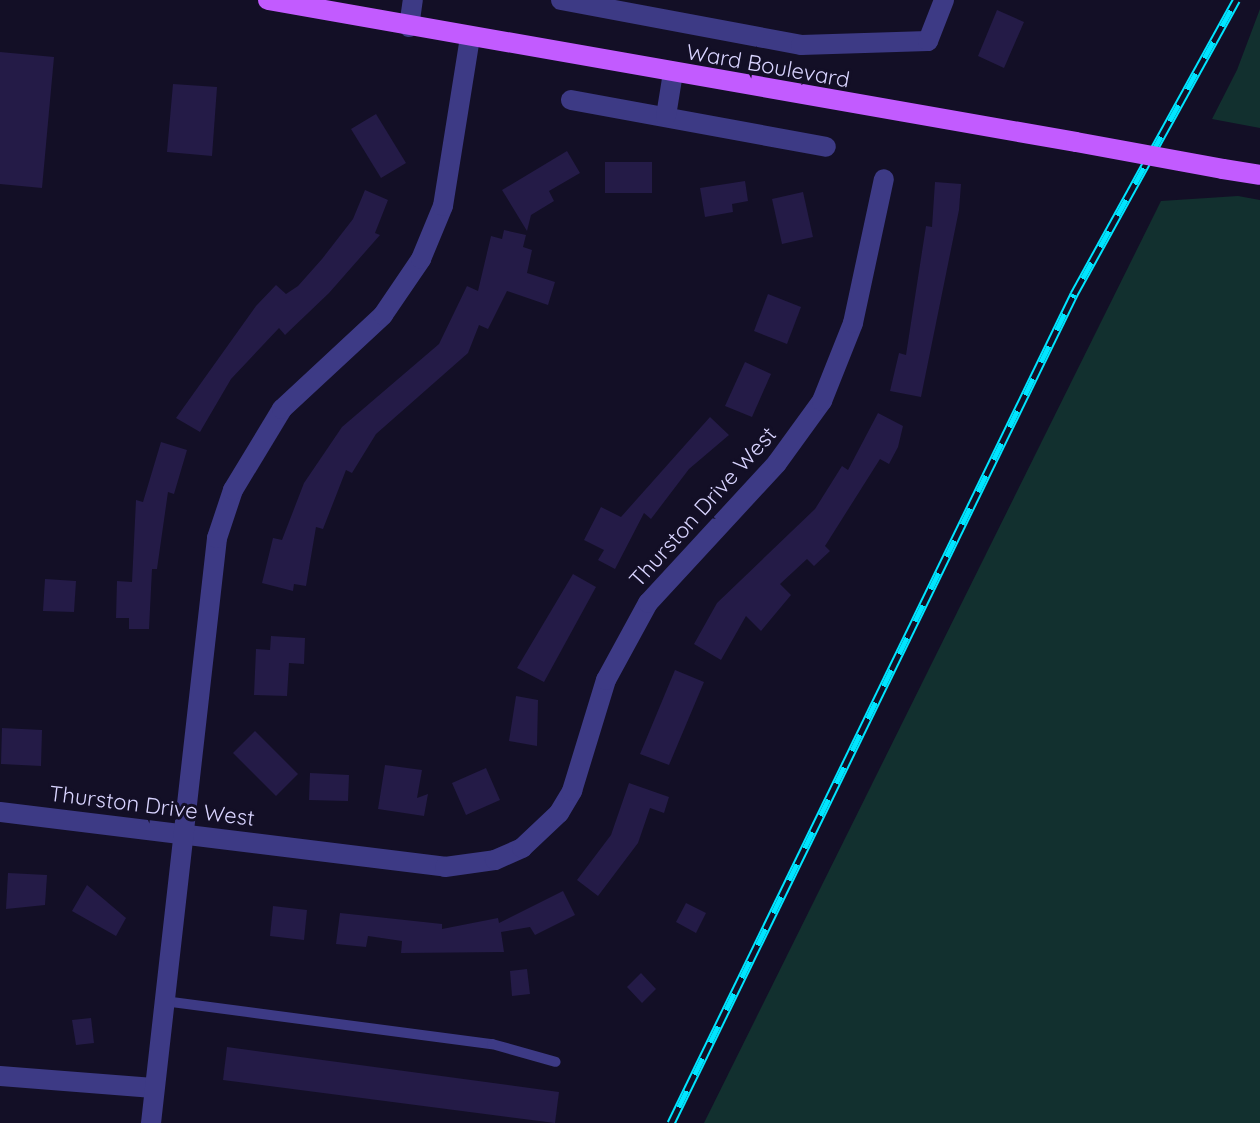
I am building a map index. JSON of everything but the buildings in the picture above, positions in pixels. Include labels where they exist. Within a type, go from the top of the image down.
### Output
[{"type":"main road","name":"Ward Boulevard","points":[[268,0],[1260,175]]},
{"type":"street","points":[[409,27],[413,0]]},
{"type":"street","points":[[561,0],[801,45],[928,41],[944,0]]},
{"type":"street","points":[[151,1123],[203,627],[217,538],[233,490],[282,409],[383,315],[421,259],[443,206],[470,37]]},
{"type":"street","points":[[666,116],[673,73]]},
{"type":"street","points":[[571,100],[826,147]]},
{"type":"street","name":"Thurston Drive West","points":[[0,812],[445,867],[495,860],[542,832],[572,791],[606,680],[648,603],[777,463],[822,401],[853,323],[884,179]]},
{"type":"street","points":[[0,1076],[154,1088]]},
{"type":"lane","points":[[162,1001],[492,1044],[556,1062]]},
{"type":"green space","points":[[1260,9],[1260,128],[1212,119],[1237,70]]},
{"type":"green space","points":[[1238,196],[1260,200],[1260,1123],[704,1123],[1161,201]]},
{"type":"railway","points":[[671,1123],[1074,294],[1236,0]]}]
